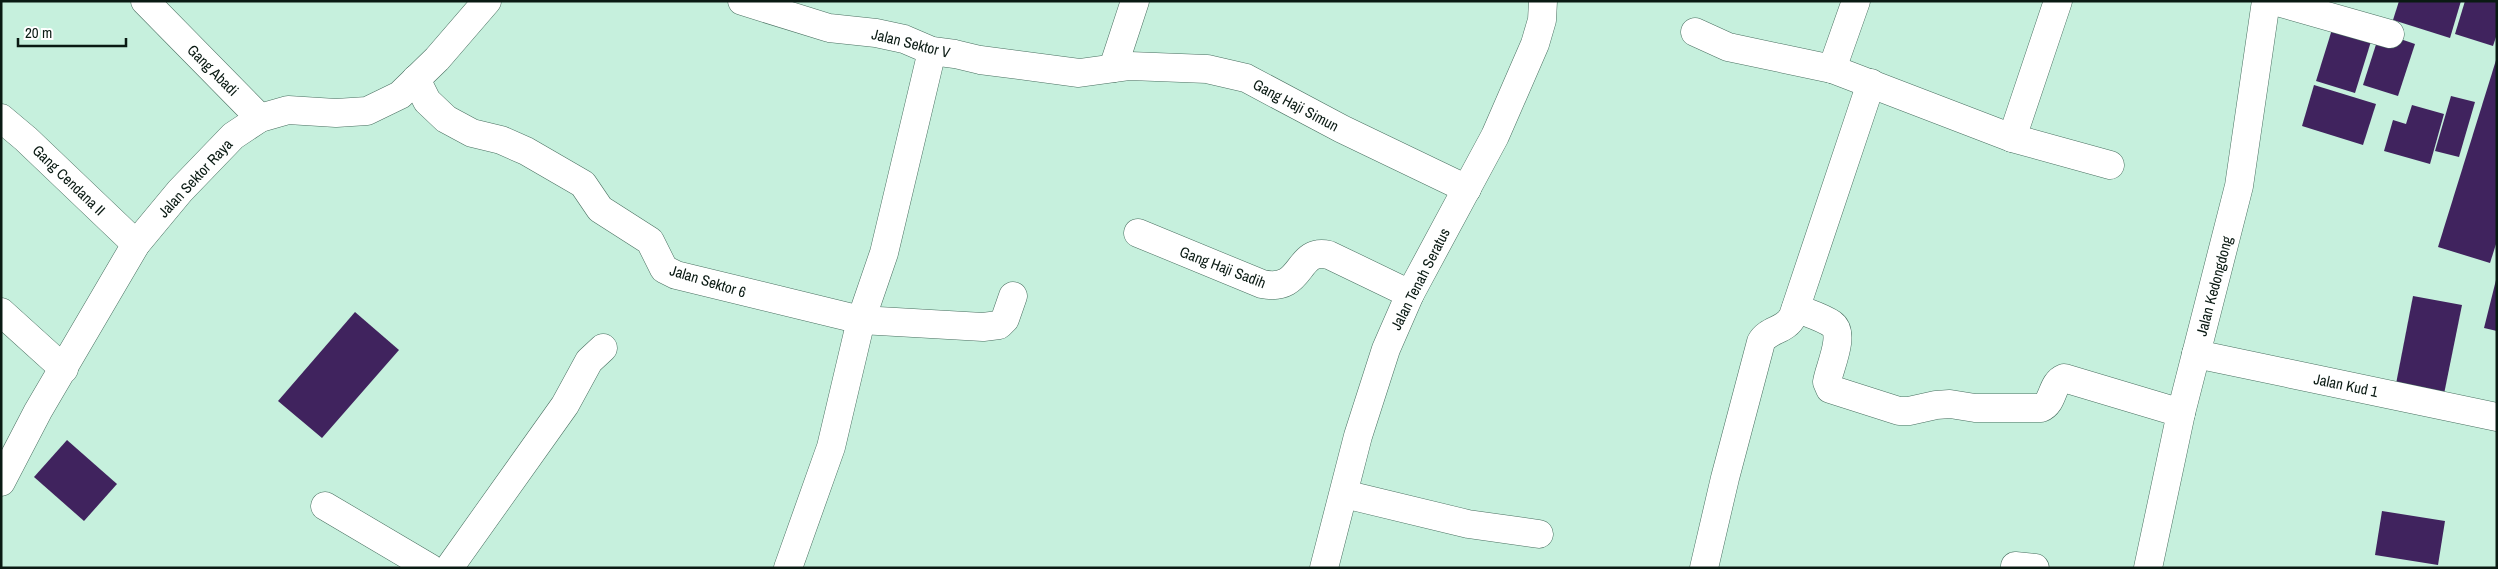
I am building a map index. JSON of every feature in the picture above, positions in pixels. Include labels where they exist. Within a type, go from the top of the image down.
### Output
[{"type":"street","name":"Gang Abadi","points":[[145,1],[260,118]]},
{"type":"street","name":"Jalan Sektor Raya","points":[[1,482],[38,411],[136,244],[180,191],[226,143],[260,118],[288,110],[368,111],[400,95],[437,59],[487,1]]},
{"type":"street","name":"Jalan Sektor V","points":[[742,1],[829,28],[876,33],[904,40],[932,51],[988,62],[1079,73],[1113,68]]},
{"type":"street","points":[[1113,68],[1135,1]]},
{"type":"street","name":"Jalan Tenah Seratus","points":[[1324,568],[1358,436],[1386,349],[1410,294],[1494,136],[1535,44],[1542,20],[1542,1]]},
{"type":"street","points":[[1832,69],[1856,1]]},
{"type":"street","points":[[2012,138],[2058,1]]},
{"type":"street","name":"Jalan Kedongdong","points":[[2148,568],[2180,412],[2239,186],[2266,1]]},
{"type":"street","points":[[2274,1],[2390,34]]},
{"type":"street","points":[[1695,32],[1728,47],[1832,69],[2012,138],[2110,165]]},
{"type":"street","points":[[788,568],[831,447],[862,320],[884,253],[932,51]]},
{"type":"street","name":"Gang Haji Simun","points":[[1113,68],[1159,66],[1207,69],[1246,78],[1368,142],[1467,189]]},
{"type":"street","name":"Jalan Sektor 6","points":[[416,79],[428,101],[446,119],[472,133],[501,140],[526,151],[583,184],[600,209],[650,241],[664,269],[676,275],[718,287],[862,320],[983,327],[999,325],[1005,319],[1013,296]]},
{"type":"street","points":[[1704,568],[1725,478],[1761,342],[1766,335],[1785,327],[1790,322],[1796,308],[1871,84]]},
{"type":"street","name":"Gang Cendana II","points":[[1,118],[26,139],[136,244]]},
{"type":"street","name":"Gang Haji Sadih","points":[[1138,233],[1262,284],[1278,286],[1286,284],[1310,256],[1320,253],[1329,255],[1410,294]]},
{"type":"street","points":[[1796,308],[1832,324],[1838,331],[1838,339],[1827,378],[1830,389],[1899,411],[1950,404],[1975,408],[2041,408],[2047,405],[2058,381],[2064,378],[2180,412]]},
{"type":"street","points":[[1,312],[64,369]]},
{"type":"street","points":[[449,568],[565,405],[589,362],[603,348]]},
{"type":"street","name":"Jalan Kud 1","points":[[2196,354],[2497,417]]},
{"type":"street","points":[[1344,494],[1468,524],[1538,534]]},
{"type":"street","points":[[325,506],[380,541],[430,568]]},
{"type":"building","points":[[2399,1],[2461,1],[2450,38],[2393,20]]},
{"type":"building","points":[[2465,1],[2497,1],[2497,34],[2493,46],[2455,34]]},
{"type":"building","points":[[2334,23],[2373,35],[2355,93],[2316,81]]},
{"type":"building","points":[[2380,32],[2415,44],[2398,96],[2363,85]]},
{"type":"building","points":[[2497,57],[2497,241],[2490,263],[2438,247]]},
{"type":"building","points":[[2314,85],[2376,104],[2363,145],[2302,126]]},
{"type":"building","points":[[2451,96],[2475,102],[2459,157],[2435,151]]},
{"type":"building","points":[[2412,105],[2444,114],[2430,164],[2384,151],[2393,120],[2406,124]]},
{"type":"building","points":[[2497,280],[2497,331],[2484,328]]},
{"type":"building","points":[[2413,296],[2462,305],[2443,399],[2395,389]]},
{"type":"building","points":[[355,312],[399,350],[322,438],[278,401]]},
{"type":"building","points":[[67,440],[117,484],[84,521],[34,477]]},
{"type":"building","points":[[2382,511],[2445,521],[2438,565],[2375,555]]}]
